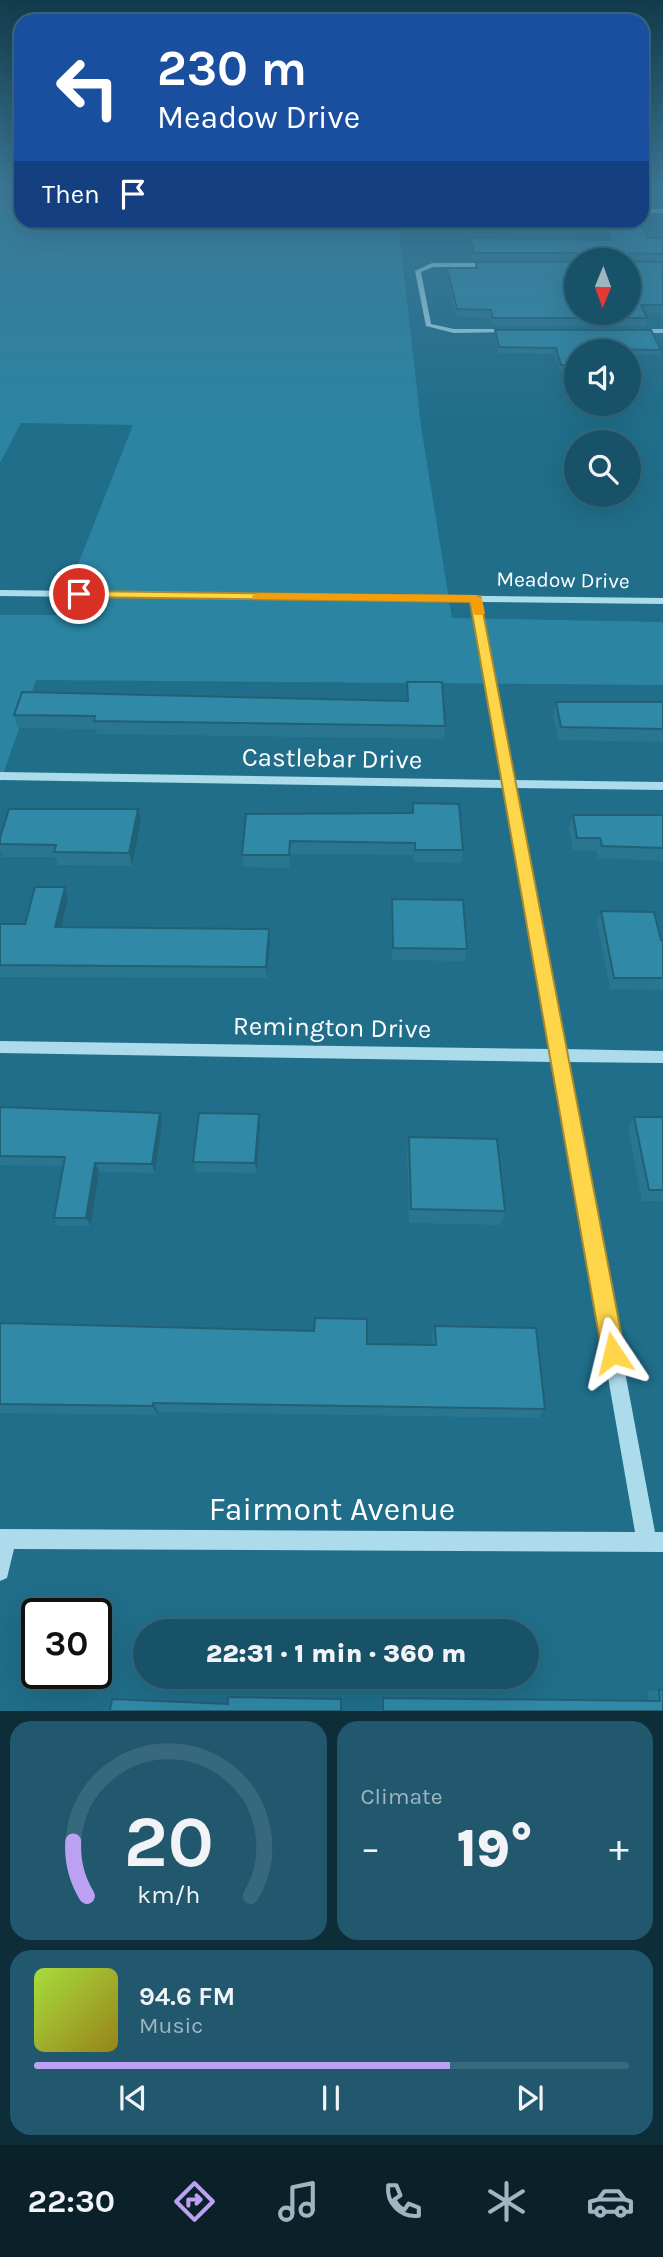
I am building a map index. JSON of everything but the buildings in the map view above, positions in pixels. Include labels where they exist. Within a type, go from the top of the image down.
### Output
[{"type":"street","points":[[425,268],[418,271],[428,325],[454,331],[524,331]]},
{"type":"street","points":[[621,331],[663,331]]},
{"type":"street","name":"Meadow Drive","points":[[0,593],[663,601]]},
{"type":"street","points":[[476,599],[560,1055],[655,1542]]},
{"type":"street","name":"Castlebar Drive","points":[[0,776],[663,786]]},
{"type":"street","name":"Remington Drive","points":[[0,1047],[663,1057]]},
{"type":"street","points":[[0,1571],[3,1539]]},
{"type":"street","name":"Fairmont Avenue","points":[[3,1539],[655,1542]]},
{"type":"shaded area","points":[[0,268],[403,268],[421,426],[452,618],[663,622],[663,685],[36,680],[0,783],[0,615],[58,615],[133,425],[21,423],[0,463]]},
{"type":"slow traffic","points":[[258,596],[476,599],[479,613]]},
{"type":"route","points":[[79,594],[476,599],[613,1353]]}]
